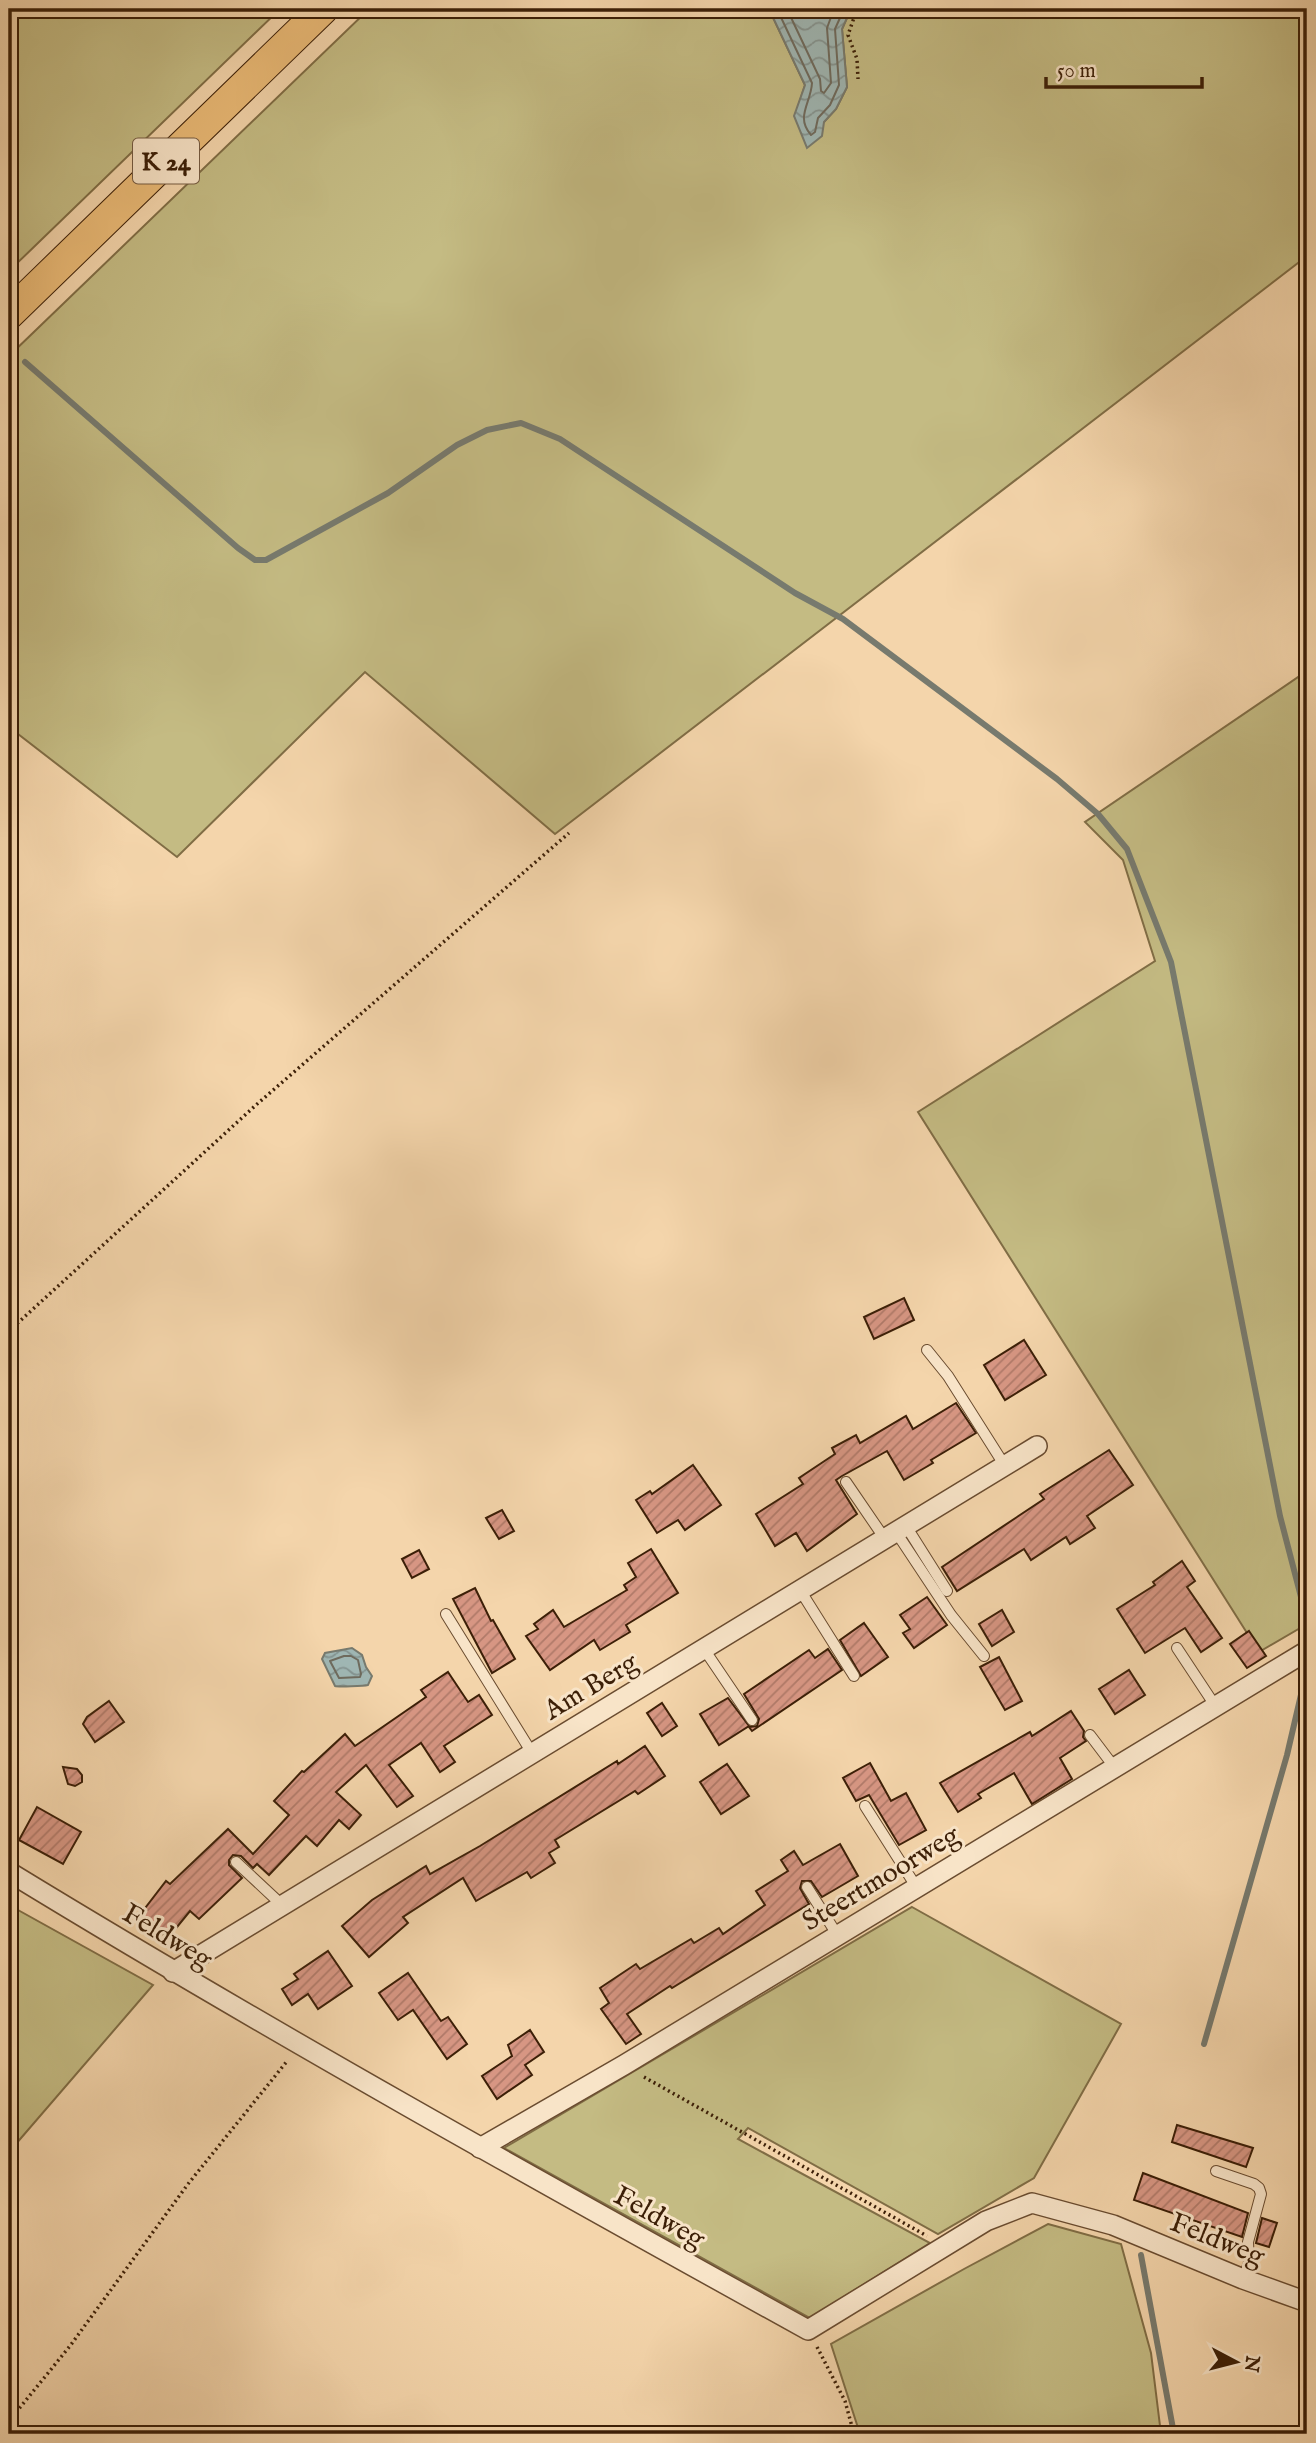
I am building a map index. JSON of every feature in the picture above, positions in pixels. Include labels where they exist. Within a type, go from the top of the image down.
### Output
[{"type":"main road","name":"K 24","points":[[9,314],[323,9]]},
{"type":"street","name":"Am Berg","points":[[173,1972],[1037,1446]]},
{"type":"street","name":"Steertmoorweg","points":[[480,2148],[624,2065],[1307,1651]]},
{"type":"street","name":"Feldweg","points":[[9,1872],[173,1972],[300,2045],[808,2330],[986,2221],[1032,2203],[1113,2225],[1243,2279],[1307,2302]]},
{"type":"lane","points":[[926,1350],[948,1376],[1005,1466]]},
{"type":"lane","points":[[846,1482],[896,1532],[947,1591]]},
{"type":"lane","points":[[896,1532],[951,1615],[984,1656]]},
{"type":"lane","points":[[800,1590],[854,1676]]},
{"type":"lane","points":[[446,1614],[532,1753]]},
{"type":"lane","points":[[704,1648],[752,1720]]},
{"type":"lane","points":[[1177,1648],[1216,1707]]},
{"type":"lane","points":[[1090,1735],[1115,1768]]},
{"type":"lane","points":[[865,1805],[917,1888]]},
{"type":"lane","points":[[236,1863],[282,1905]]},
{"type":"lane","points":[[807,1887],[838,1936]]},
{"type":"lane","points":[[1216,2171],[1254,2184],[1261,2194],[1248,2242],[1249,2263],[1243,2279]]},
{"type":"path","points":[[857,9],[848,35],[857,59],[858,79]]},
{"type":"path","points":[[9,1331],[256,1105],[569,833]]},
{"type":"path","points":[[9,2421],[71,2346],[188,2184],[300,2045]]},
{"type":"path","points":[[624,2065],[944,2246]]},
{"type":"path","points":[[808,2330],[845,2401],[854,2434]]},
{"type":"shaded area","points":[[9,9],[280,9],[9,271]]},
{"type":"shaded area","points":[[369,9],[769,9],[805,85],[795,116],[824,122],[836,109],[847,87],[842,29],[851,9],[1307,9],[1307,256],[555,834],[365,672],[177,857],[9,727],[9,356]]},
{"type":"shaded area","points":[[1307,671],[1307,1624],[1259,1652],[918,1112],[1155,961],[1123,860],[1085,822]]},
{"type":"shaded area","points":[[9,1905],[153,1985],[9,2152]]},
{"type":"shaded area","points":[[912,1907],[1121,2024],[1034,2178],[938,2234],[748,2128],[738,2139],[930,2243],[810,2318],[504,2148]]},
{"type":"shaded area","points":[[1048,2224],[1121,2244],[1151,2353],[1161,2434],[860,2434],[831,2344]]},
{"type":"water","points":[[769,9],[851,9],[842,29],[847,87],[836,109],[824,122],[822,136],[807,148],[794,116],[805,85]]},
{"type":"water","points":[[352,1648],[362,1655],[372,1676],[368,1685],[335,1686],[322,1659],[325,1653]]},
{"type":"building","points":[[904,1298],[914,1320],[874,1339],[864,1317]]},
{"type":"building","points":[[1024,1340],[1046,1375],[1005,1400],[984,1365]]},
{"type":"building","points":[[956,1403],[976,1433],[904,1480],[887,1451],[842,1476],[836,1480],[857,1514],[807,1551],[796,1533],[775,1546],[756,1514],[803,1484],[799,1478],[835,1454],[832,1448],[856,1435],[860,1443],[906,1416],[913,1429]]},
{"type":"building","points":[[1109,1450],[1133,1485],[1087,1516],[1095,1528],[1070,1544],[1066,1537],[1031,1560],[1024,1549],[957,1591],[942,1567],[1044,1499],[1040,1494]]},
{"type":"building","points":[[693,1465],[721,1505],[685,1530],[678,1520],[657,1533],[636,1500],[650,1491],[652,1494]]},
{"type":"building","points":[[502,1510],[514,1531],[499,1539],[486,1518]]},
{"type":"building","points":[[651,1549],[678,1593],[626,1625],[630,1632],[600,1650],[594,1640],[550,1670],[526,1636],[538,1629],[534,1624],[553,1610],[564,1627],[627,1590],[624,1585],[636,1577],[628,1563]]},
{"type":"building","points":[[419,1550],[429,1569],[412,1578],[402,1559]]},
{"type":"building","points":[[1182,1561],[1195,1581],[1187,1587],[1222,1638],[1201,1652],[1185,1628],[1145,1653],[1117,1609],[1155,1585],[1153,1582]]},
{"type":"building","points":[[475,1588],[491,1621],[493,1620],[515,1659],[492,1673],[453,1599]]},
{"type":"building","points":[[927,1597],[947,1625],[914,1648],[903,1633],[910,1629],[900,1615]]},
{"type":"building","points":[[1002,1610],[1014,1632],[992,1646],[979,1624]]},
{"type":"building","points":[[864,1623],[888,1657],[861,1676],[840,1640]]},
{"type":"building","points":[[1249,1631],[1266,1656],[1247,1668],[1230,1644]]},
{"type":"building","points":[[828,1649],[842,1670],[752,1731],[749,1727],[757,1726],[759,1719],[744,1694],[809,1650],[815,1658]]},
{"type":"building","points":[[999,1657],[1022,1701],[1005,1710],[980,1667]]},
{"type":"building","points":[[1129,1670],[1145,1695],[1115,1714],[1099,1689]]},
{"type":"building","points":[[448,1672],[468,1702],[479,1695],[492,1715],[444,1746],[455,1762],[440,1772],[421,1743],[389,1765],[413,1796],[397,1807],[366,1765],[336,1792],[361,1815],[349,1829],[339,1820],[317,1846],[306,1836],[269,1875],[257,1864],[253,1868],[241,1856],[233,1855],[229,1865],[242,1878],[199,1919],[190,1911],[168,1938],[139,1916],[166,1881],[170,1884],[228,1829],[253,1854],[289,1815],[274,1801],[302,1771],[345,1734],[355,1746],[426,1697],[421,1690]]},
{"type":"building","points":[[728,1698],[749,1726],[719,1745],[700,1714]]},
{"type":"building","points":[[109,1701],[124,1722],[95,1742],[83,1724],[87,1717]]},
{"type":"building","points":[[662,1703],[677,1726],[662,1736],[647,1713]]},
{"type":"building","points":[[1071,1711],[1084,1731],[1083,1737],[1086,1741],[1060,1758],[1072,1779],[1032,1804],[1014,1773],[978,1794],[981,1798],[958,1812],[940,1783],[1030,1732],[1032,1736]]},
{"type":"building","points":[[645,1746],[665,1776],[638,1794],[635,1791],[555,1840],[559,1847],[549,1853],[555,1863],[531,1878],[527,1872],[476,1901],[463,1878],[403,1917],[408,1923],[369,1957],[342,1926],[372,1900],[426,1866],[430,1874]]},
{"type":"building","points":[[870,1763],[891,1801],[906,1793],[926,1830],[899,1845],[869,1795],[856,1801],[843,1778]]},
{"type":"building","points":[[727,1764],[749,1796],[721,1814],[700,1782]]},
{"type":"building","points":[[63,1767],[77,1769],[82,1775],[82,1782],[75,1786],[68,1784]]},
{"type":"building","points":[[37,1807],[81,1832],[63,1864],[19,1840]]},
{"type":"building","points":[[840,1844],[858,1876],[822,1897],[811,1881],[802,1881],[800,1888],[809,1904],[627,2014],[641,2034],[626,2044],[601,2009],[609,2003],[600,1988],[636,1964],[640,1969],[691,1939],[694,1943],[719,1928],[723,1934],[765,1905],[756,1891],[788,1871],[781,1860],[794,1851],[803,1865]]},
{"type":"building","points":[[328,1951],[352,1986],[318,2009],[308,1994],[292,2005],[282,1989],[298,1979],[294,1974]]},
{"type":"building","points":[[408,1973],[441,2021],[448,2017],[467,2044],[447,2059],[413,2010],[398,2020],[379,1993]]},
{"type":"building","points":[[530,2030],[544,2052],[525,2065],[532,2075],[497,2099],[482,2076],[512,2056],[508,2045]]},
{"type":"building","points":[[1177,2125],[1253,2148],[1246,2167],[1172,2142]]},
{"type":"building","points":[[1143,2173],[1248,2213],[1242,2237],[1134,2200]]},
{"type":"building","points":[[1262,2218],[1277,2223],[1269,2247],[1256,2243]]},
{"type":"waterway","points":[[25,362],[255,560],[266,560],[388,493],[457,445],[487,430],[521,423],[560,439],[795,593],[843,619],[1057,779],[1098,814],[1127,849],[1171,962],[1280,1516],[1307,1620]]},
{"type":"waterway","points":[[1204,2044],[1287,1755],[1307,1669]]},
{"type":"waterway","points":[[1141,2255],[1174,2434]]}]
